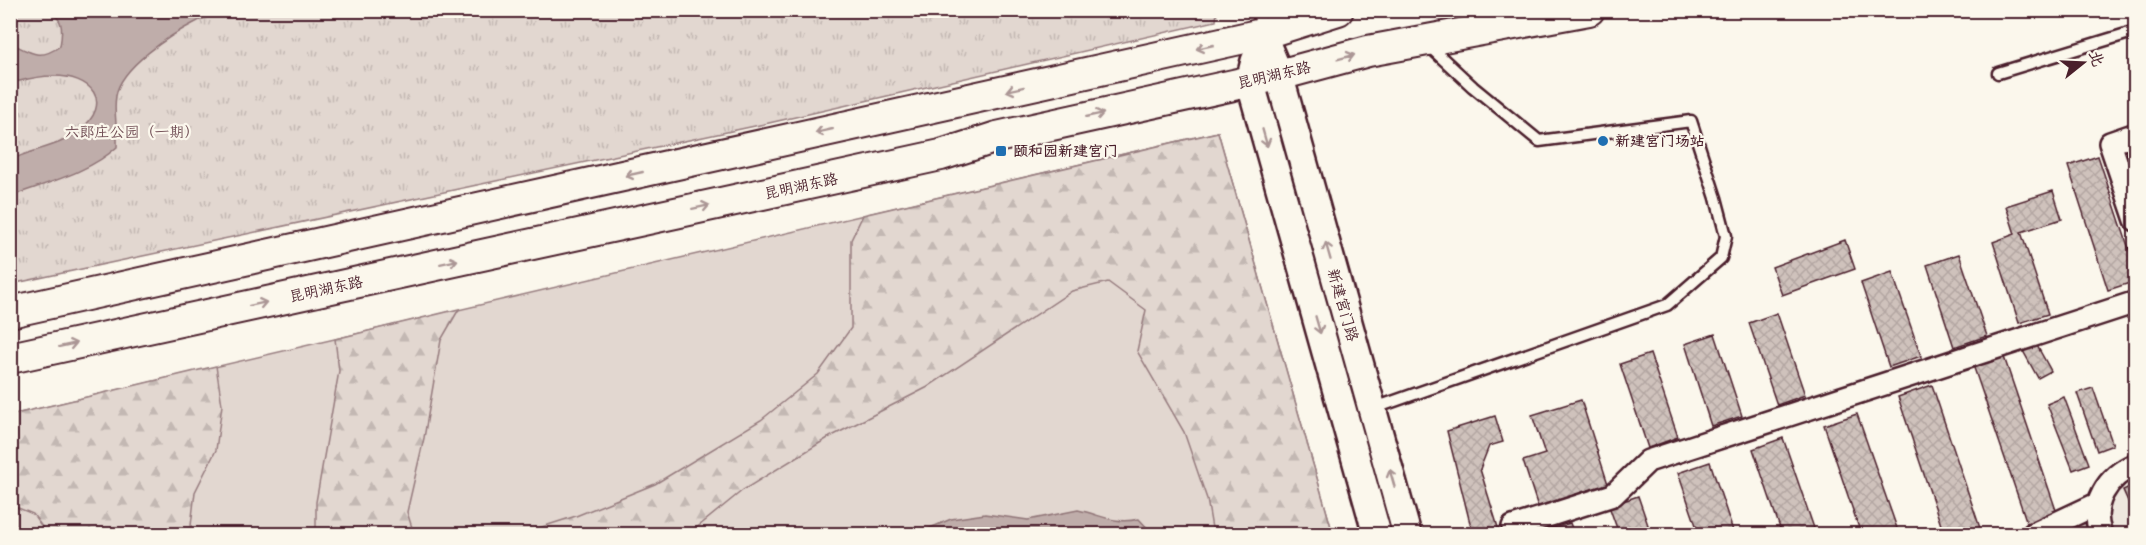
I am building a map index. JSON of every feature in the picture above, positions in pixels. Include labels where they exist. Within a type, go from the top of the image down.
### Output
[{"type":"main road","points":[[10,312],[1260,22],[1338,10]]},
{"type":"main road","name":"昆明湖东路","points":[[10,358],[940,155],[997,137],[1279,75],[1368,51],[1589,10]]},
{"type":"street","name":"新建宫门路","points":[[1260,22],[1279,75],[1407,534]]},
{"type":"street","points":[[1250,81],[1260,22]]},
{"type":"street","name":"新建宫门路","points":[[1250,81],[1377,534]]},
{"type":"street","points":[[2136,134],[2110,143],[2136,220]]},
{"type":"street","points":[[1515,534],[1513,527],[1613,495],[1648,461],[2136,302]]},
{"type":"street","points":[[2101,534],[2098,527],[2097,504],[2111,480],[2136,464]]},
{"type":"street","points":[[2033,534],[2097,504]]},
{"type":"lane","points":[[1998,72],[2136,31]]},
{"type":"lane","points":[[1372,409],[1667,305],[1721,258],[1726,236],[1691,121],[1539,141],[1473,87],[1423,41]]},
{"type":"shaded area","points":[[32,11],[227,11],[200,20],[161,43],[127,74],[116,96],[117,147],[80,171],[11,196],[11,160],[55,144],[79,131],[90,120],[97,101],[94,92],[87,85],[66,77],[42,77],[11,83],[11,43],[36,54],[53,51],[60,46],[62,30],[58,19],[49,14]]},
{"type":"shaded area","points":[[2135,479],[2135,534],[2041,534],[2096,495]]},
{"type":"shaded area","points":[[1078,510],[1115,520],[1139,519],[1153,534],[916,534],[951,519],[985,514],[1028,520]]},
{"type":"green space","name":"六郎庄公园（一期）","points":[[10,11],[1217,11],[1216,21],[769,123],[11,284]]},
{"type":"green space","points":[[1218,132],[1333,534],[11,534],[10,415]]},
{"type":"green space","points":[[1218,132],[1333,534],[1213,534],[1207,499],[1184,432],[1137,351],[1146,310],[1108,282],[1072,291],[926,388],[828,438],[743,490],[689,534],[520,534],[576,516],[655,484],[761,420],[818,374],[851,328],[851,240],[863,215]]},
{"type":"green space","points":[[459,309],[441,340],[424,438],[407,512],[414,534],[316,534],[316,502],[339,371],[335,339]]},
{"type":"green space","points":[[216,366],[222,405],[216,450],[195,492],[190,534],[47,534],[33,514],[11,505],[11,415]]},
{"type":"building","points":[[2098,156],[2136,270],[2136,281],[2108,290],[2068,166]]},
{"type":"building","points":[[2053,191],[2062,219],[2021,232],[2048,314],[2019,323],[1993,242],[2015,234],[2006,206]]},
{"type":"building","points":[[1845,240],[1855,269],[1782,295],[1772,267]]},
{"type":"building","points":[[1959,254],[1987,336],[1954,347],[1927,265]]},
{"type":"building","points":[[1892,272],[1921,356],[1889,367],[1861,283]]},
{"type":"building","points":[[1777,313],[1805,395],[1777,405],[1749,323]]},
{"type":"building","points":[[1715,334],[1742,416],[1711,426],[1685,344]]},
{"type":"building","points":[[2035,342],[2051,371],[2038,378],[2022,349]]},
{"type":"building","points":[[1650,354],[1678,437],[1648,448],[1620,364]]},
{"type":"building","points":[[2003,354],[2058,516],[2028,526],[1973,365]]},
{"type":"building","points":[[1932,385],[1982,534],[1944,534],[1898,397]]},
{"type":"building","points":[[2093,388],[2113,445],[2097,451],[2077,393]]},
{"type":"building","points":[[2064,397],[2089,464],[2073,470],[2047,404]]},
{"type":"building","points":[[1581,400],[1608,484],[1538,507],[1523,461],[1545,454],[1532,415]]},
{"type":"building","points":[[1857,414],[1899,534],[1861,534],[1824,425]]},
{"type":"building","points":[[1495,416],[1503,442],[1489,446],[1480,469],[1500,534],[1477,534],[1476,530],[1472,531],[1447,431]]},
{"type":"building","points":[[1783,438],[1816,534],[1782,534],[1753,449]]},
{"type":"building","points":[[1710,462],[1734,534],[1699,534],[1678,473]]},
{"type":"building","points":[[2136,484],[2136,519],[2123,490]]},
{"type":"building","points":[[1638,496],[1651,534],[1619,534],[1609,506]]},
{"type":"building","points":[[2087,520],[2092,534],[2060,534],[2058,530]]},
{"type":"building","points":[[1570,523],[1574,534],[1542,534],[1541,532]]},
{"type":"place","name":"新建宫门场站","points":[[1603,141]]},
{"type":"place","name":"颐和园新建宫门","points":[[1001,151]]}]
